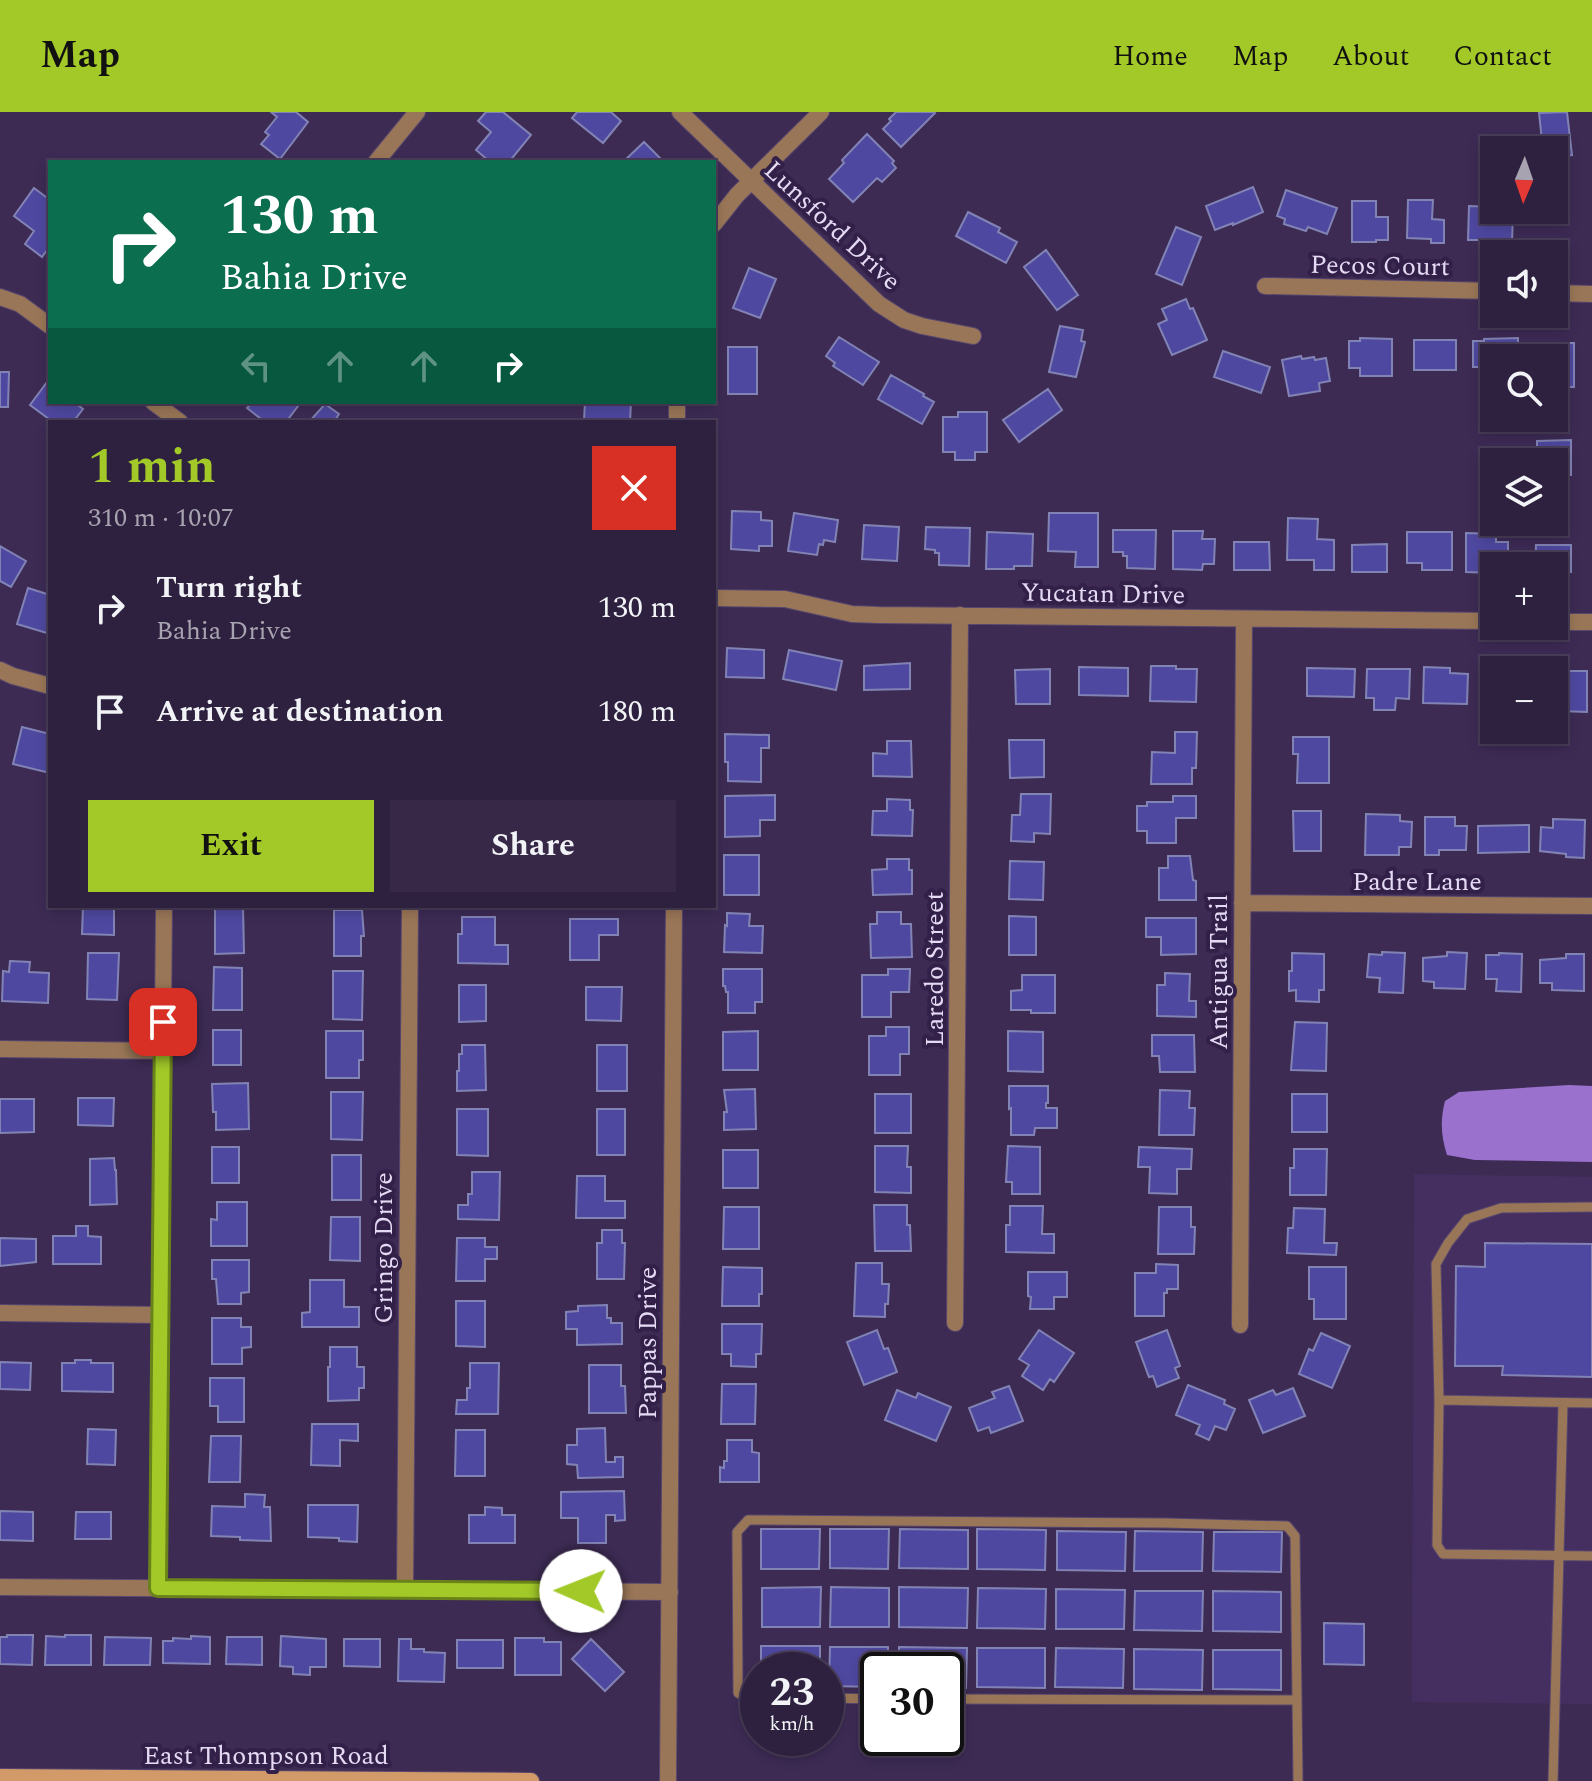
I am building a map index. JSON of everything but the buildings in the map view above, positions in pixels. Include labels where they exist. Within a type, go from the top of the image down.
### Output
[{"type":"main road","name":"East Thompson Road","points":[[0,1777],[531,1781]]},
{"type":"street","points":[[378,160],[417,112]]},
{"type":"street","name":"Lunsford Drive","points":[[680,112],[879,304],[904,320],[973,336]]},
{"type":"street","points":[[716,221],[737,195],[821,112]]},
{"type":"street","name":"Pecos Court","points":[[1265,286],[1480,291]]},
{"type":"street","points":[[1568,293],[1592,294]]},
{"type":"street","points":[[0,297],[20,304],[48,325]]},
{"type":"street","points":[[156,404],[177,420]]},
{"type":"street","name":"Yucatan Drive","points":[[716,598],[785,599],[852,614],[1480,621]]},
{"type":"street","name":"Laredo Street","points":[[955,1323],[960,615]]},
{"type":"street","name":"Antigua Trail","points":[[1240,1325],[1244,619]]},
{"type":"street","points":[[1568,622],[1592,622]]},
{"type":"street","points":[[0,670],[48,685]]},
{"type":"street","name":"Padre Lane","points":[[1242,903],[1592,906]]},
{"type":"street","points":[[158,1588],[164,908]]},
{"type":"street","name":"Gringo Drive","points":[[405,1590],[410,908]]},
{"type":"street","name":"Pappas Drive","points":[[668,1781],[674,908]]},
{"type":"street","points":[[0,1049],[163,1051]]},
{"type":"street","points":[[0,1313],[161,1315]]},
{"type":"street","points":[[0,1587],[670,1592]]},
{"type":"lane","points":[[1592,1207],[1501,1208],[1467,1219],[1436,1264],[1439,1400],[1437,1545],[1443,1554],[1592,1556]]},
{"type":"lane","points":[[1439,1400],[1592,1403]]},
{"type":"lane","points":[[1553,1781],[1563,1403]]},
{"type":"lane","points":[[740,1694],[737,1532],[748,1520],[1287,1526],[1295,1536],[1298,1781]]},
{"type":"lane","points":[[964,1699],[1297,1700]]},
{"type":"shaded area","points":[[1592,1086],[1592,1162],[1475,1160],[1447,1155],[1443,1141],[1443,1108],[1445,1101],[1459,1092]]},
{"type":"shaded area","points":[[1414,1174],[1592,1177],[1592,1704],[1412,1702]]},
{"type":"route","points":[[163,1022],[158,1588],[581,1591]]}]
